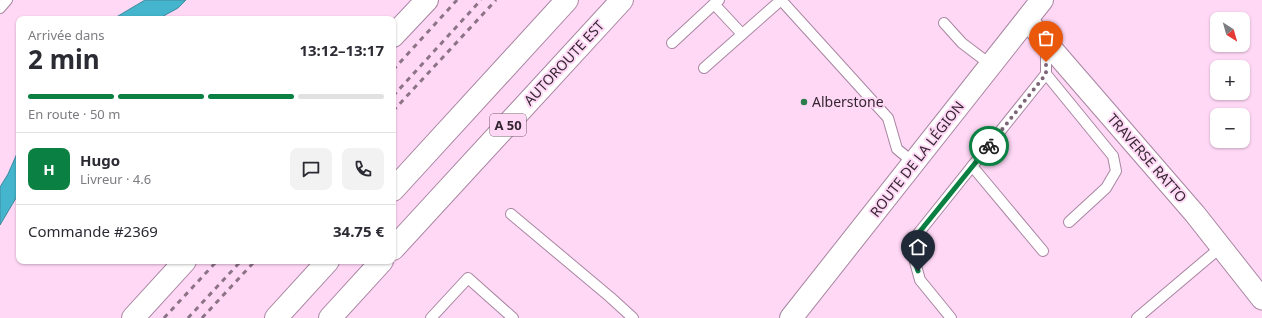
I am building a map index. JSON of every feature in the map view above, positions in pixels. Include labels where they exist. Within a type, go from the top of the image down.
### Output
[{"type":"main road","points":[[396,33],[426,0]]},
{"type":"main road","name":"A 50","points":[[396,187],[567,0]]},
{"type":"main road","name":"AUTOROUTE EST","points":[[396,246],[622,0]]},
{"type":"main road","name":"ROUTE DE LA LÉGION","points":[[791,318],[1042,0]]},
{"type":"main road","points":[[133,318],[182,264]]},
{"type":"main road","points":[[276,318],[325,264]]},
{"type":"main road","points":[[330,318],[379,264]]},
{"type":"street","name":"TRAVERSE RATTO","points":[[1027,20],[1195,214],[1262,299]]},
{"type":"lane","points":[[0,8],[7,0]]},
{"type":"lane","points":[[704,68],[781,0],[888,118],[897,149],[914,163]]},
{"type":"lane","points":[[672,43],[716,2],[742,34]]},
{"type":"lane","points":[[944,23],[962,43],[991,65]]},
{"type":"lane","points":[[951,318],[920,280],[915,262],[917,235],[1046,74],[1046,42]]},
{"type":"lane","points":[[1046,74],[1113,156],[1116,171],[1106,188],[1069,222]]},
{"type":"lane","points":[[972,166],[1043,251]]},
{"type":"lane","points":[[510,214],[634,318]]},
{"type":"lane","points":[[1137,318],[1221,247]]},
{"type":"lane","points":[[431,318],[468,278],[513,318]]},
{"type":"water","points":[[145,0],[186,0],[178,8],[163,16],[118,16]]},
{"type":"water","points":[[16,156],[16,198],[0,225],[0,187]]},
{"type":"railway","points":[[396,67],[457,0]]},
{"type":"railway","points":[[396,93],[481,0]]},
{"type":"railway","points":[[396,108],[496,0]]},
{"type":"railway","points":[[164,318],[214,264]]},
{"type":"railway","points":[[188,318],[238,264]]},
{"type":"railway","points":[[202,318],[252,264]]},
{"type":"way so far","points":[[989,146],[1046,74],[1046,62]]},
{"type":"place","name":"Alberstone","points":[[804,102]]},
{"type":"route","points":[[918,271],[915,262],[917,235],[989,146]]}]
